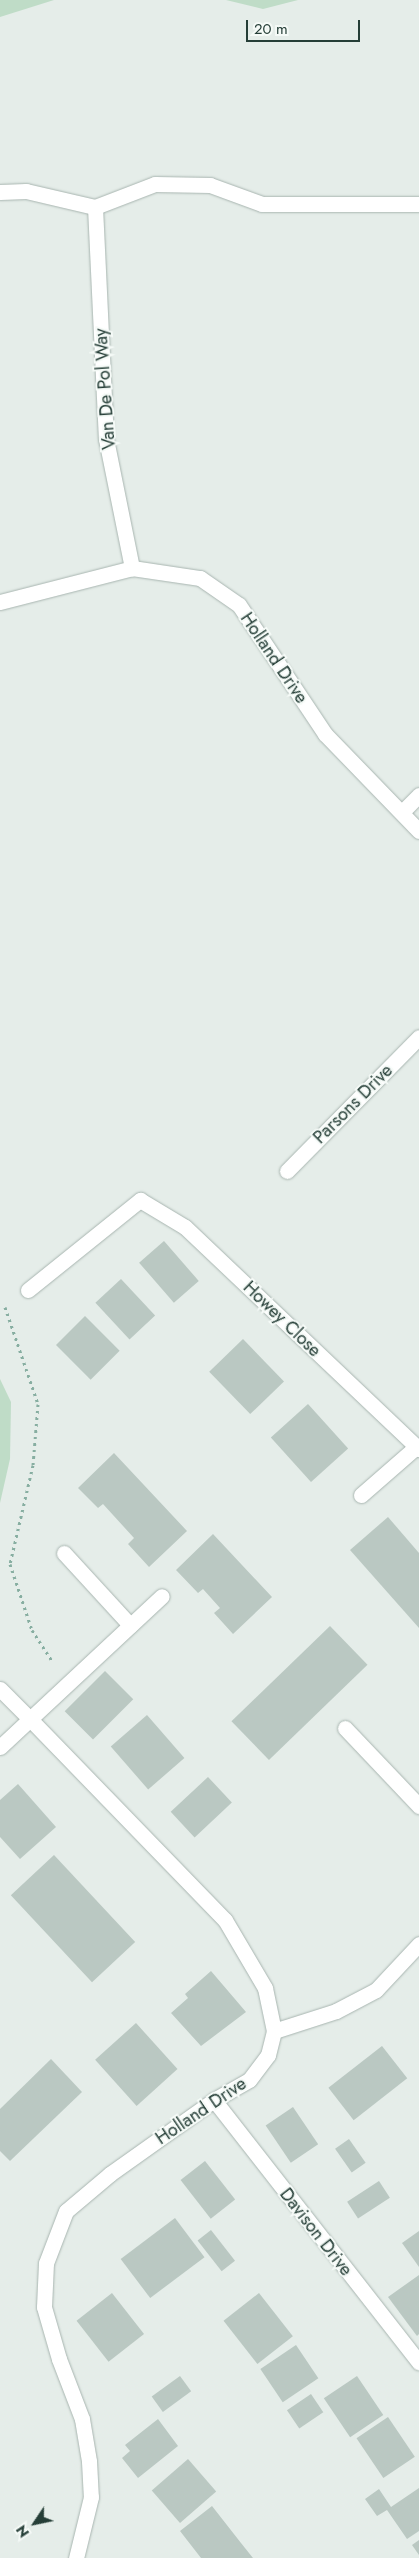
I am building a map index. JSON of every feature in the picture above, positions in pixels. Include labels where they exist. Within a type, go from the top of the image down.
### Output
[{"type":"street","points":[[0,192],[26,191],[95,207],[156,184],[210,185],[262,204],[419,204]]},
{"type":"street","name":"Van De Pol Way","points":[[95,207],[106,439],[132,568]]},
{"type":"street","name":"Holland Drive","points":[[0,602],[132,568],[200,578],[239,605],[325,734],[419,831]]},
{"type":"street","points":[[402,812],[419,795]]},
{"type":"street","name":"Parsons Drive","points":[[287,1171],[419,1037]]},
{"type":"street","name":"Howey Close","points":[[28,1290],[140,1200],[185,1227],[418,1448],[361,1495]]},
{"type":"street","points":[[64,1553],[130,1625]]},
{"type":"street","points":[[0,1747],[162,1596]]},
{"type":"street","name":"Holland Drive","points":[[0,1689],[225,1920],[265,1988],[274,2031],[268,2055],[250,2080],[214,2100],[110,2174],[66,2211],[46,2263],[44,2307],[59,2359],[82,2419],[89,2462],[91,2497],[82,2556]]},
{"type":"street","points":[[345,1728],[419,1806]]},
{"type":"street","points":[[274,2031],[336,2011],[376,1990],[419,1944]]},
{"type":"street","name":"Davison Drive","points":[[214,2100],[419,2362]]},
{"type":"path","points":[[3,1303],[38,1404],[33,1466],[10,1564],[32,1630],[67,1684]]},
{"type":"green space","points":[[0,0],[54,0],[0,17]]},
{"type":"green space","points":[[226,0],[298,0],[263,9]]},
{"type":"green space","points":[[0,1379],[11,1402],[10,1459],[0,1503]]},
{"type":"building","points":[[164,1241],[199,1281],[174,1303],[139,1263]]},
{"type":"building","points":[[121,1279],[155,1316],[130,1339],[95,1303]]},
{"type":"building","points":[[85,1316],[120,1351],[91,1380],[56,1345]]},
{"type":"building","points":[[243,1339],[284,1381],[250,1414],[209,1372]]},
{"type":"building","points":[[308,1404],[348,1449],[311,1482],[271,1437]]},
{"type":"building","points":[[114,1453],[187,1531],[149,1567],[128,1544],[134,1538],[103,1504],[98,1508],[78,1488]]},
{"type":"building","points":[[388,1517],[419,1553],[419,1628],[350,1550]]},
{"type":"building","points":[[213,1534],[272,1597],[233,1634],[214,1613],[220,1608],[203,1589],[198,1593],[176,1570]]},
{"type":"building","points":[[330,1626],[368,1665],[269,1760],[231,1721]]},
{"type":"building","points":[[105,1671],[133,1699],[93,1740],[65,1711]]},
{"type":"building","points":[[147,1715],[184,1758],[148,1790],[111,1746]]},
{"type":"building","points":[[208,1777],[232,1803],[195,1837],[171,1812]]},
{"type":"building","points":[[18,1784],[56,1827],[20,1859],[0,1837],[0,1800]]},
{"type":"building","points":[[54,1855],[135,1942],[92,1982],[11,1895]]},
{"type":"building","points":[[211,1971],[246,2012],[201,2046],[171,2013],[188,1998],[185,1994]]},
{"type":"building","points":[[136,2023],[177,2069],[137,2106],[95,2060]]},
{"type":"building","points":[[382,2046],[407,2078],[354,2120],[328,2088]]},
{"type":"building","points":[[51,2059],[82,2092],[10,2161],[0,2151],[0,2109]]},
{"type":"building","points":[[293,2107],[318,2144],[291,2163],[266,2125]]},
{"type":"building","points":[[349,2139],[366,2163],[352,2173],[335,2149]]},
{"type":"building","points":[[205,2161],[235,2200],[211,2219],[181,2180]]},
{"type":"building","points":[[379,2181],[390,2198],[358,2218],[347,2202]]},
{"type":"building","points":[[175,2218],[204,2257],[150,2298],[121,2259]]},
{"type":"building","points":[[211,2230],[235,2261],[222,2271],[198,2240]]},
{"type":"building","points":[[419,2231],[419,2267],[402,2243]]},
{"type":"building","points":[[419,2275],[419,2334],[417,2336],[388,2297]]},
{"type":"building","points":[[112,2293],[144,2334],[109,2362],[77,2321]]},
{"type":"building","points":[[259,2293],[293,2336],[257,2364],[224,2321]]},
{"type":"building","points":[[296,2345],[318,2378],[283,2402],[260,2369]]},
{"type":"building","points":[[180,2376],[191,2391],[163,2412],[152,2397]]},
{"type":"building","points":[[357,2376],[383,2415],[350,2437],[324,2398]]},
{"type":"building","points":[[311,2394],[323,2412],[299,2428],[287,2410]]},
{"type":"building","points":[[388,2417],[415,2457],[383,2478],[356,2438]]},
{"type":"building","points":[[158,2419],[178,2446],[138,2478],[122,2458],[130,2451],[125,2445]]},
{"type":"building","points":[[188,2459],[216,2491],[180,2523],[152,2490]]},
{"type":"building","points":[[419,2488],[419,2531],[407,2539],[387,2510],[377,2516],[365,2499],[379,2489],[391,2507]]},
{"type":"building","points":[[212,2506],[253,2558],[201,2558],[180,2531]]},
{"type":"building","points":[[419,2540],[419,2555],[412,2545]]}]
